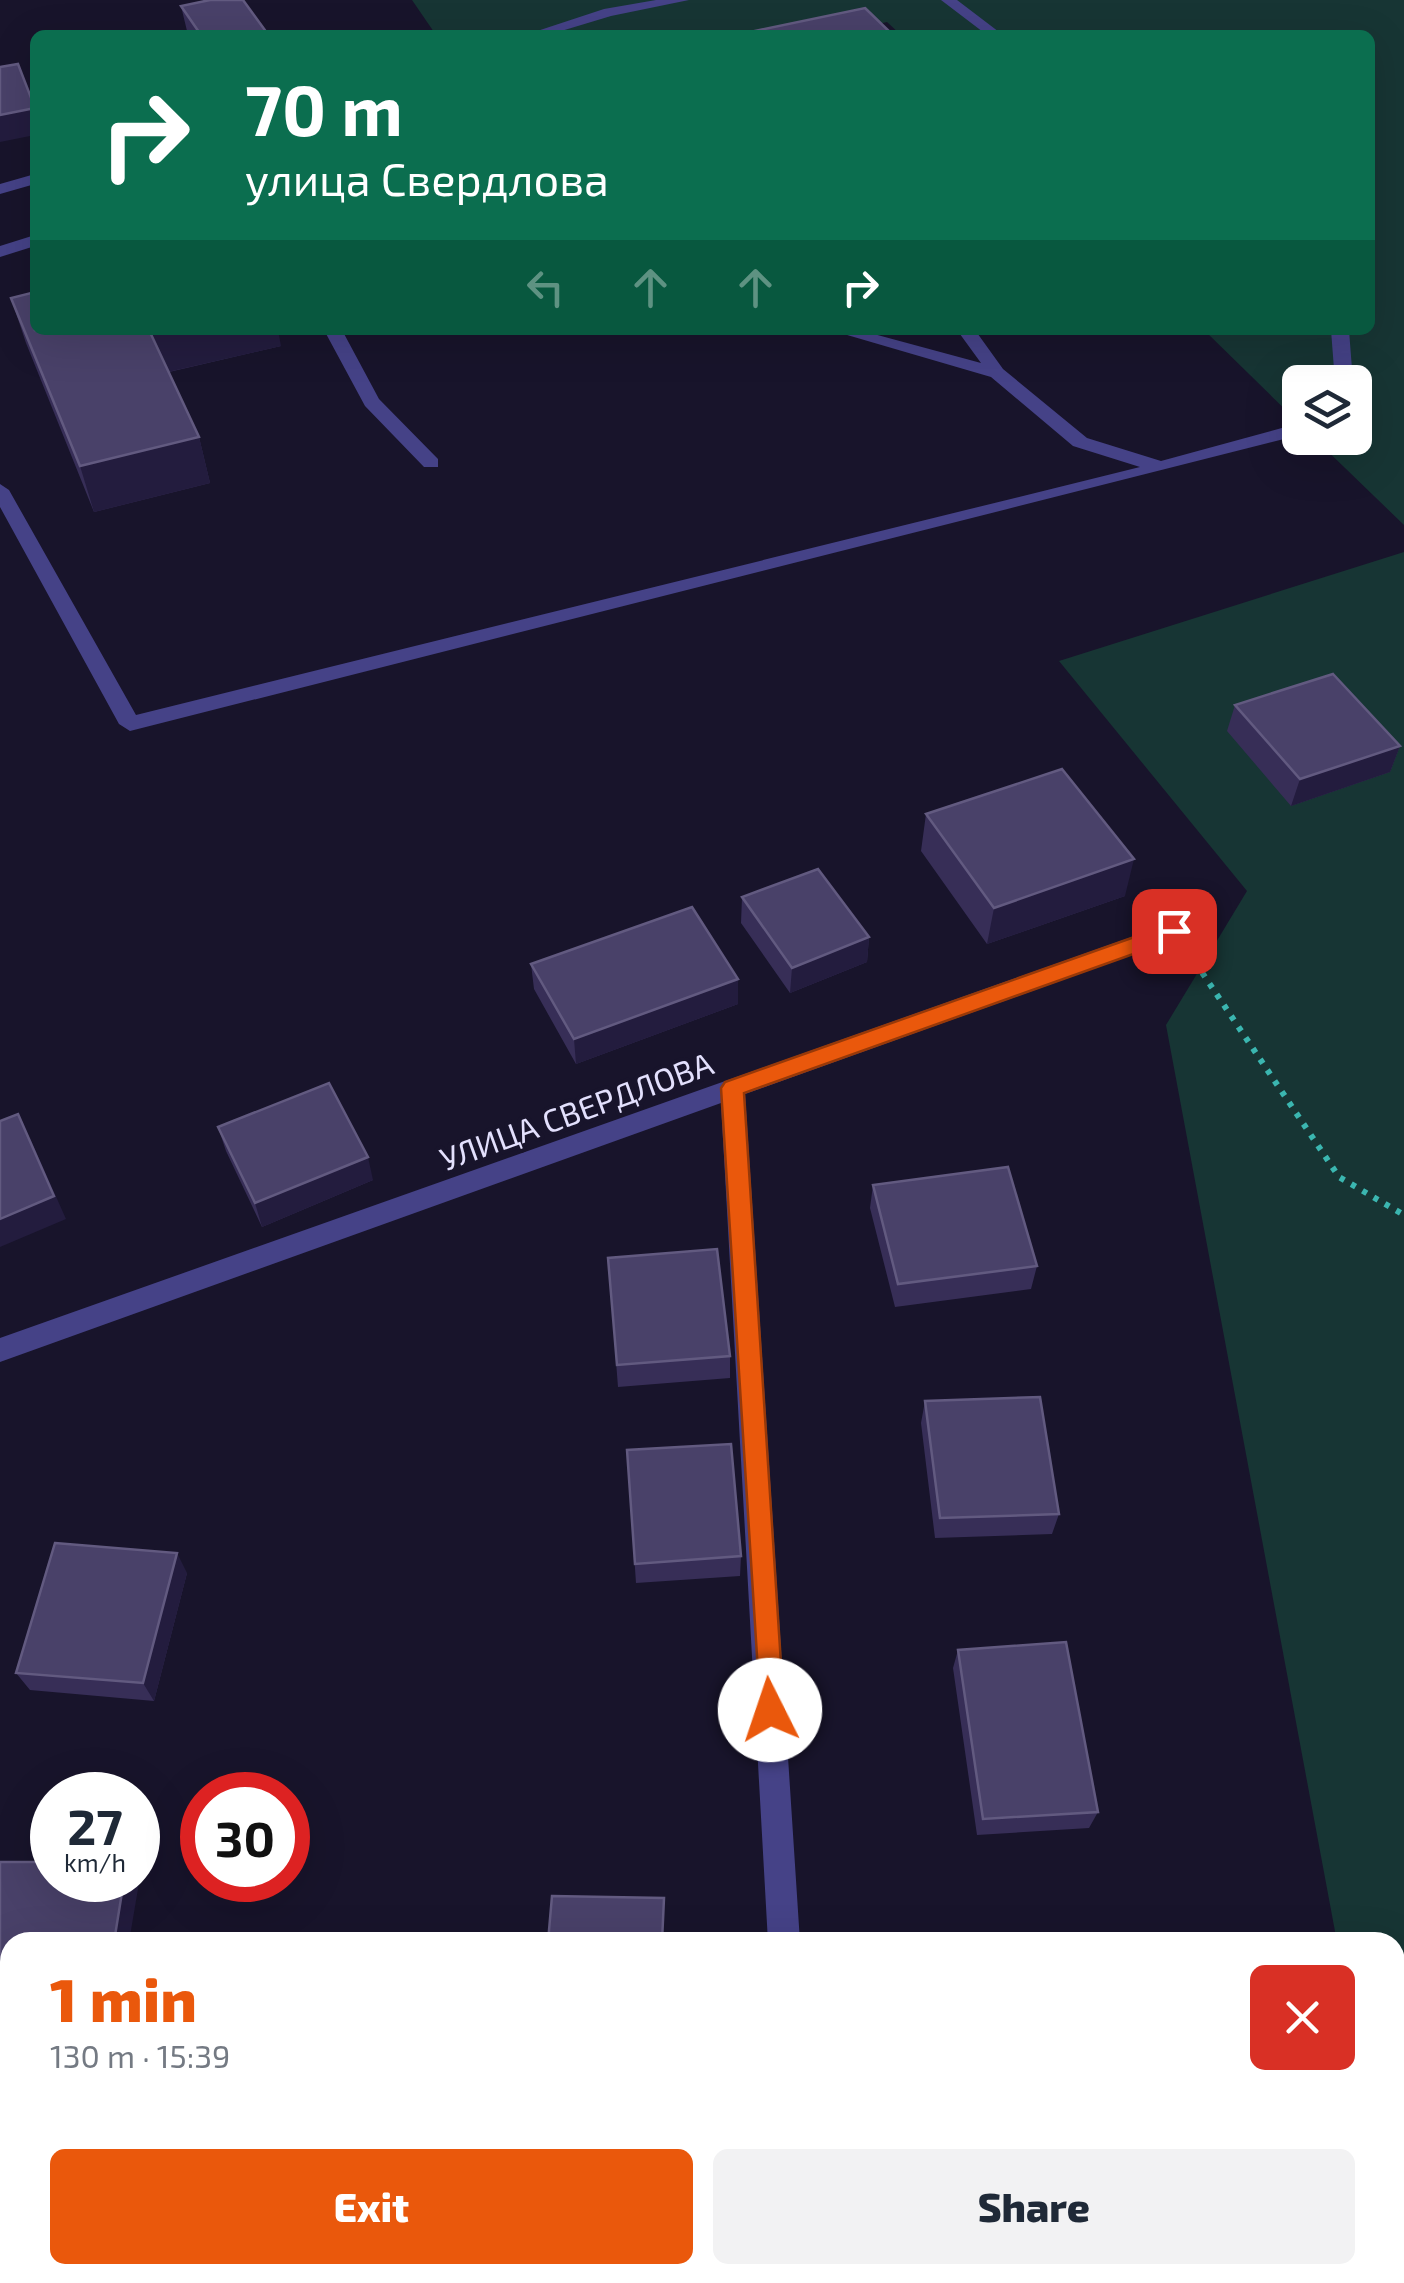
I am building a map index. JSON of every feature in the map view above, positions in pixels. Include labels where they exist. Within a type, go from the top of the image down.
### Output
[{"type":"street","points":[[546,30],[613,6],[682,0]]},
{"type":"street","points":[[948,0],[989,30]]},
{"type":"street","points":[[0,189],[30,180]]},
{"type":"street","points":[[0,252],[30,242]]},
{"type":"street","points":[[336,335],[371,402],[431,463]]},
{"type":"street","points":[[857,335],[997,373]]},
{"type":"street","points":[[970,335],[997,373],[1080,442],[1161,468]]},
{"type":"street","points":[[1340,335],[1343,365]]},
{"type":"street","points":[[0,490],[130,724],[1161,468],[1282,434]]},
{"type":"street","name":"УЛИЦА СВЕРДЛОВА","points":[[0,1350],[1174,931]]},
{"type":"street","points":[[732,1088],[783,1932]]},
{"type":"path","points":[[1174,931],[1340,1176],[1404,1214]]},
{"type":"green space","points":[[412,0],[1404,0],[1404,525],[1332,455],[1372,455],[1372,365],[1282,365],[1282,406],[1209,335],[1375,335],[1375,30],[896,30],[887,22],[854,30],[433,30]]},
{"type":"green space","points":[[1404,552],[1404,1932],[1335,1932],[1166,1025],[1247,891],[1059,661]]},
{"type":"building","points":[[210,0],[243,0],[265,30],[198,30],[181,6]]},
{"type":"building","points":[[865,8],[888,30],[760,30]]},
{"type":"building","points":[[18,64],[30,95],[30,109],[0,115],[0,67]]},
{"type":"building","points":[[30,293],[30,335],[151,335],[199,437],[80,466],[11,298]]},
{"type":"building","points":[[1333,674],[1400,746],[1300,779],[1235,705]]},
{"type":"building","points":[[1062,769],[1134,859],[994,908],[926,814]]},
{"type":"building","points":[[818,869],[869,937],[792,968],[742,897]]},
{"type":"building","points":[[692,907],[738,979],[574,1039],[531,964]]},
{"type":"building","points":[[329,1083],[368,1157],[255,1203],[218,1127]]},
{"type":"building","points":[[18,1114],[54,1196],[0,1219],[0,1121]]},
{"type":"building","points":[[1008,1167],[1037,1266],[898,1284],[873,1185]]},
{"type":"building","points":[[717,1249],[730,1356],[617,1365],[608,1258]]},
{"type":"building","points":[[1040,1397],[1059,1514],[940,1518],[925,1401]]},
{"type":"building","points":[[731,1444],[741,1556],[635,1564],[627,1450]]},
{"type":"building","points":[[55,1543],[177,1553],[143,1683],[16,1673]]},
{"type":"building","points":[[1066,1642],[1098,1812],[983,1819],[958,1650]]},
{"type":"building","points":[[0,1862],[30,1862],[30,1902],[120,1902],[116,1932],[0,1932]]},
{"type":"building","points":[[552,1896],[664,1898],[662,1932],[549,1932]]},
{"type":"route","points":[[770,1710],[732,1088],[1174,931]]}]
